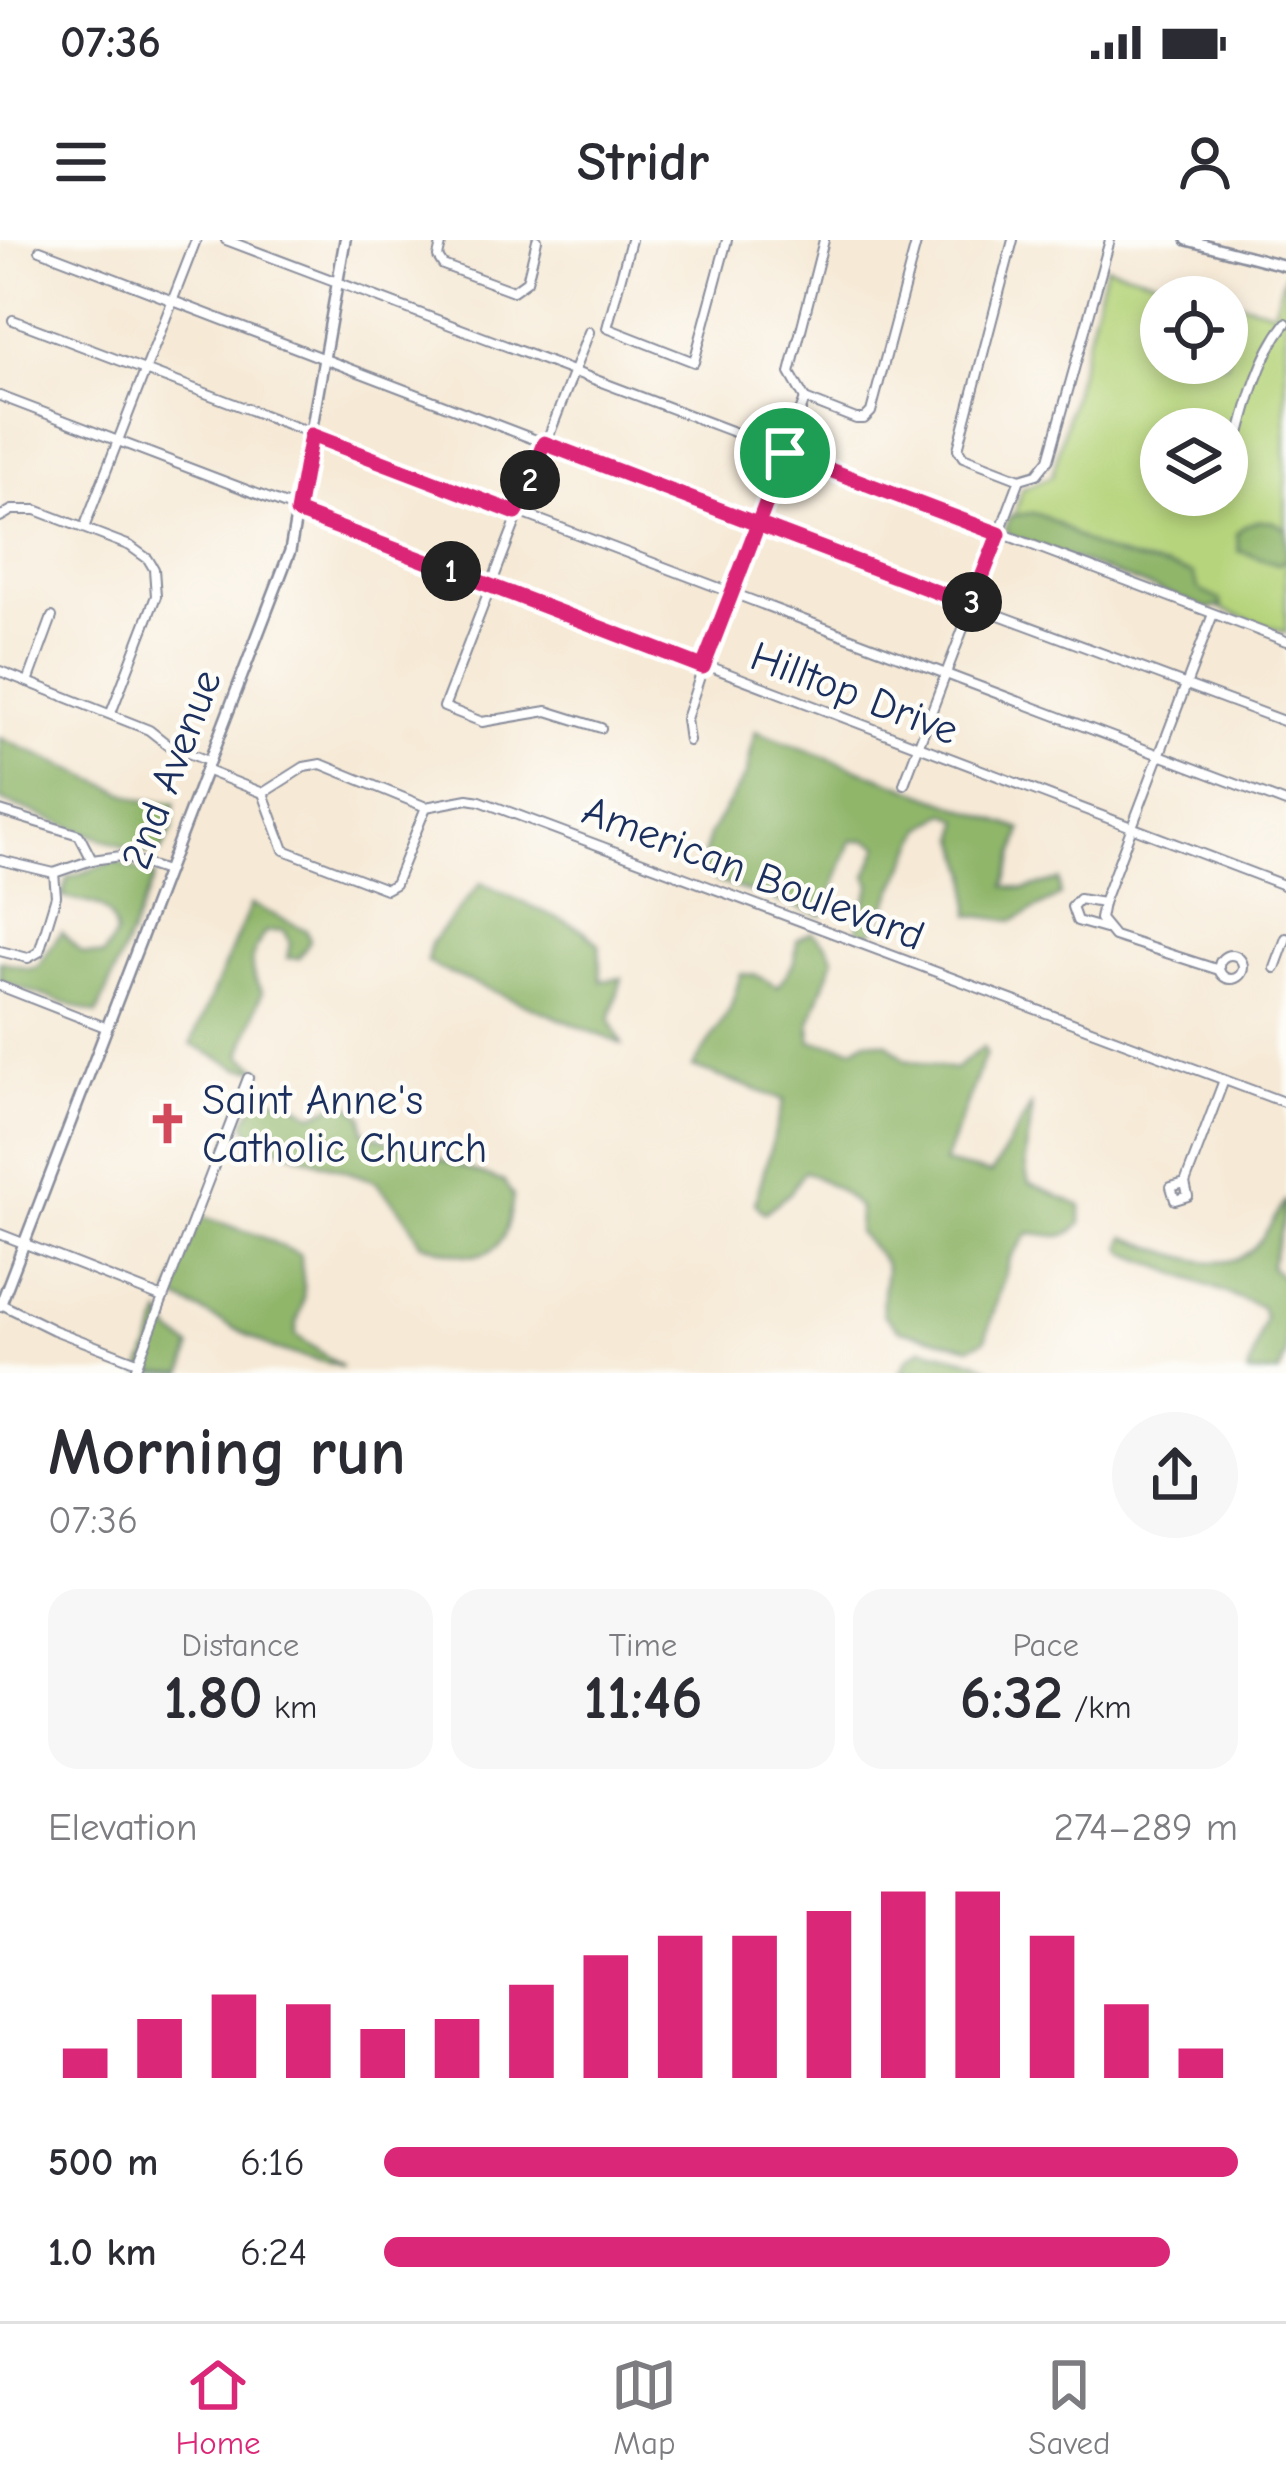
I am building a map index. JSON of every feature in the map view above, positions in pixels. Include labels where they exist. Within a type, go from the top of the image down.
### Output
[{"type":"street","points":[[84,528],[196,240]]},
{"type":"street","points":[[226,240],[1286,641]]},
{"type":"street","name":"2nd Avenue","points":[[0,1305],[290,551],[345,240]]},
{"type":"street","points":[[442,240],[440,260],[446,266],[513,291],[522,287],[538,240]]},
{"type":"street","points":[[632,240],[607,328],[694,362],[727,240]]},
{"type":"street","points":[[824,240],[790,370],[794,386],[805,399],[856,419],[872,412],[917,240]]},
{"type":"street","points":[[1013,240],[958,451],[1020,479],[1037,474],[1049,459],[1110,240]]},
{"type":"street","points":[[1187,240],[1286,266]]},
{"type":"street","points":[[40,250],[1286,722]]},
{"type":"street","points":[[13,320],[1286,803]]},
{"type":"street","points":[[1248,409],[1270,348],[1286,323]]},
{"type":"street","points":[[589,332],[444,707],[482,722],[547,711],[601,728]]},
{"type":"street","name":"Hilltop Drive","points":[[0,396],[1286,886]]},
{"type":"street","points":[[689,742],[686,719],[703,667],[805,399]]},
{"type":"street","points":[[904,784],[1020,479]]},
{"type":"street","points":[[0,517],[24,508],[84,528],[139,551],[154,569],[158,583],[111,713]]},
{"type":"street","points":[[1105,929],[1100,919],[1103,903],[1213,614]]},
{"type":"street","points":[[28,682],[52,617]]},
{"type":"street","points":[[0,671],[111,713],[263,793],[284,850],[386,889],[394,884],[426,807]]},
{"type":"street","name":"American Boulevard","points":[[263,793],[304,767],[321,764],[426,807],[480,801],[1286,1103]]},
{"type":"street","points":[[0,812],[79,835],[92,860]]},
{"type":"street","points":[[0,860],[54,873],[92,860],[128,857],[166,871]]},
{"type":"street","points":[[0,951],[28,958],[39,952],[56,896],[54,873]]},
{"type":"street","points":[[1103,903],[1079,899],[1072,907],[1077,921],[1219,970]]},
{"type":"street","points":[[1275,968],[1286,938]]},
{"type":"street","points":[[0,986],[105,1027]]},
{"type":"street","points":[[134,1373],[248,1078]]},
{"type":"street","points":[[1185,1183],[1224,1080]]},
{"type":"street","points":[[0,1234],[163,1298]]},
{"type":"street","points":[[0,1305],[138,1362]]},
{"type":"green space","points":[[1106,266],[1143,276],[1140,384],[1248,384],[1248,304],[1273,311],[1286,271],[1286,633],[1010,531],[1022,489],[1052,476]]},
{"type":"green space","points":[[1033,513],[1111,553],[1193,574],[1199,590],[1220,600],[1222,606],[1209,609],[1013,537],[1005,529],[1010,516]]},
{"type":"green space","points":[[1259,521],[1286,529],[1286,559],[1279,564],[1239,551],[1237,533]]},
{"type":"green space","points":[[755,731],[1022,830],[1005,886],[1024,889],[1059,880],[1060,896],[1013,921],[970,915],[969,874],[958,838],[960,820],[946,813],[923,829],[875,929],[863,937],[858,934],[859,921],[871,884],[867,876],[879,846],[866,840],[851,841],[823,916],[719,882],[700,871],[709,835],[747,773]]},
{"type":"green space","points":[[0,738],[141,800],[175,803],[173,828],[161,852],[142,854],[0,800]]},
{"type":"green space","points":[[115,861],[155,876],[97,1014],[0,981],[0,961],[38,967],[61,932],[82,953],[103,956],[116,935],[109,915],[98,906],[62,897],[68,878]]},
{"type":"green space","points":[[481,883],[583,930],[599,944],[601,981],[622,978],[610,1020],[622,1044],[427,961],[431,943]]},
{"type":"green space","points":[[251,904],[306,930],[310,941],[299,958],[287,958],[290,943],[283,930],[265,932],[253,955],[252,969],[262,992],[241,1055],[261,1070],[239,1068],[191,1044]]},
{"type":"green space","points":[[812,932],[834,958],[810,1022],[811,1041],[854,1048],[866,1040],[888,1043],[906,1060],[954,1070],[983,1047],[986,1053],[944,1163],[991,1174],[1031,1106],[1025,1162],[1029,1183],[1081,1206],[1081,1224],[1069,1234],[1029,1233],[1010,1258],[985,1340],[970,1347],[900,1330],[883,1314],[885,1264],[858,1233],[859,1208],[838,1189],[804,1171],[790,1193],[764,1213],[755,1203],[784,1100],[693,1067],[730,1009],[741,974],[756,975],[778,987],[795,961],[797,940]]},
{"type":"green space","points":[[259,1096],[292,1102],[312,1114],[348,1104],[363,1116],[364,1132],[504,1182],[513,1196],[503,1236],[485,1254],[458,1254],[421,1243],[407,1218],[375,1181],[255,1140],[244,1122]]},
{"type":"green space","points":[[1286,1200],[1270,1267],[1286,1281],[1286,1354],[1279,1373],[1248,1373],[1265,1318],[1261,1307],[1126,1253],[1122,1247],[1125,1237],[1202,1261],[1233,1260],[1258,1243]]},
{"type":"green space","points":[[200,1216],[300,1255],[304,1294],[296,1335],[342,1367],[274,1349],[170,1295]]},
{"type":"green space","points":[[162,1314],[171,1332],[191,1347],[184,1373],[140,1373]]},
{"type":"green space","points":[[922,1348],[976,1361],[997,1373],[900,1373],[908,1358]]},
{"type":"place","name":"Saint Anne's Catholic Church","points":[[168,1123]]},
{"type":"route","points":[[785,453],[758,525],[703,667],[297,512],[311,435],[516,513],[544,443],[758,525],[971,605],[999,534],[785,453]]}]
